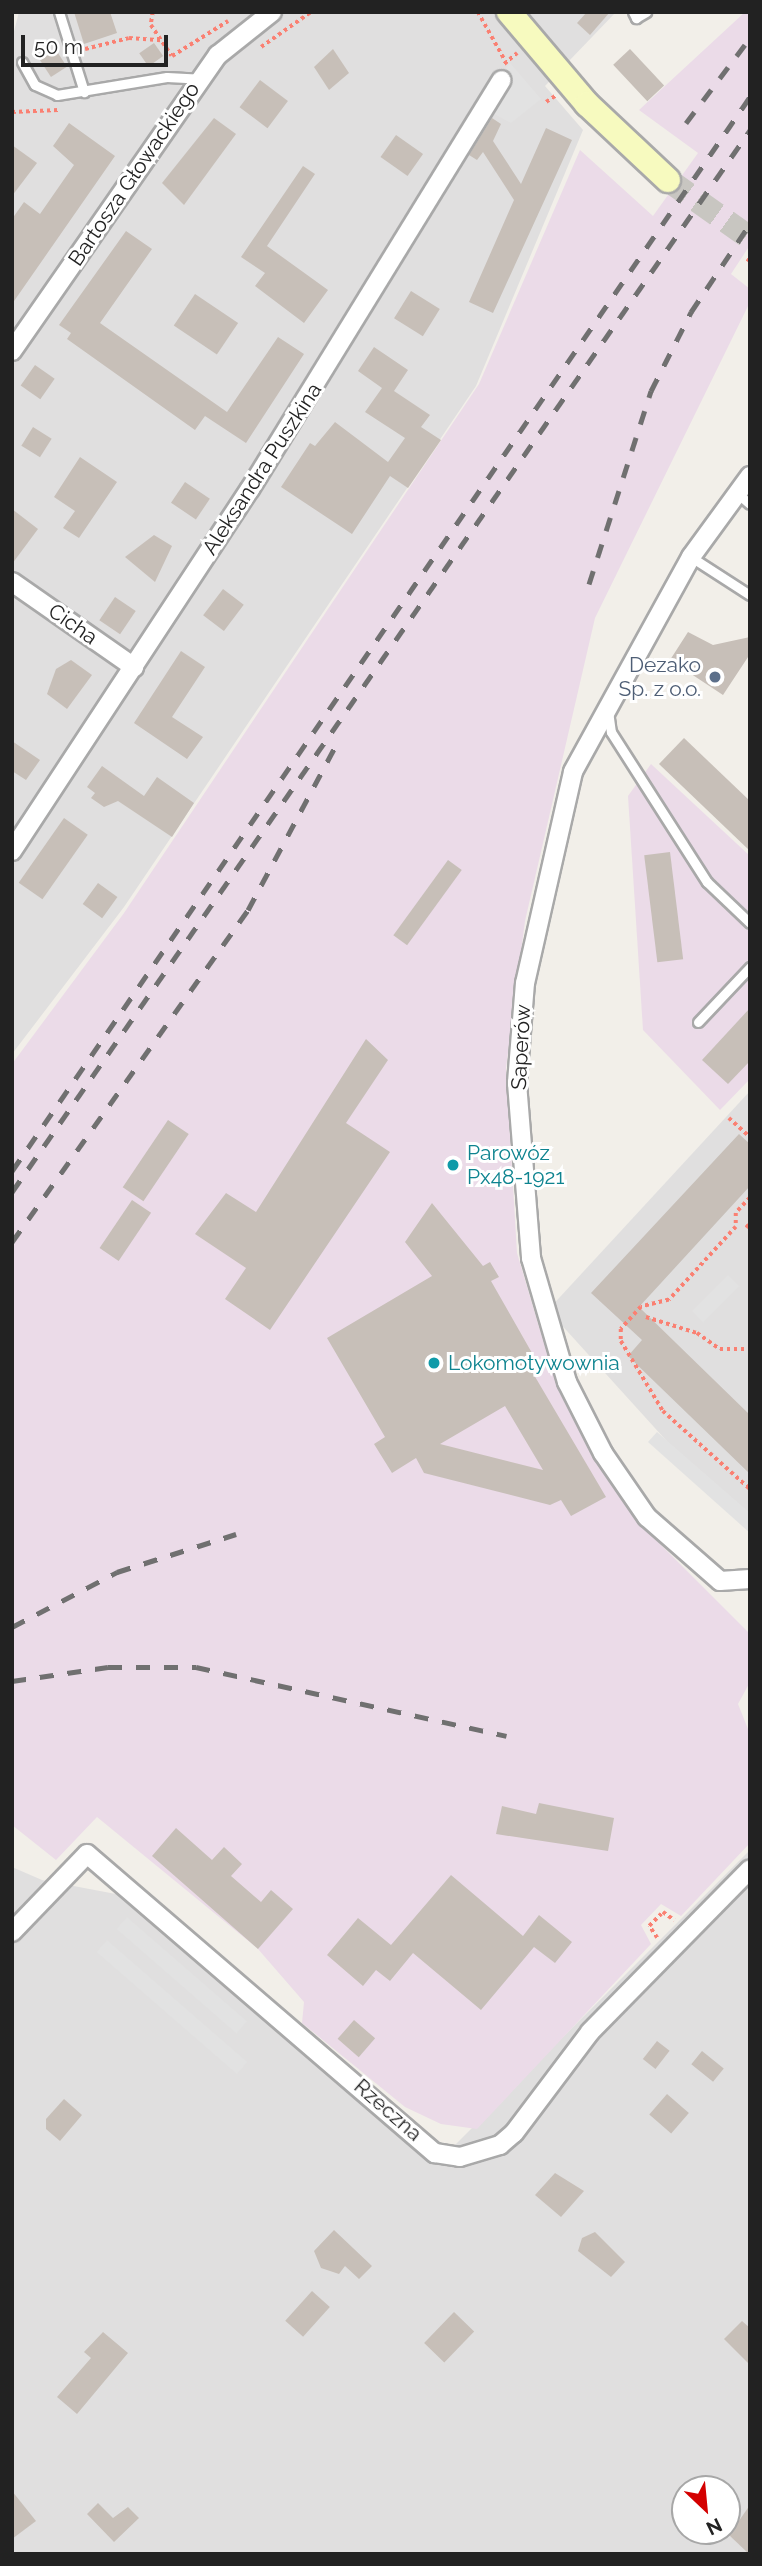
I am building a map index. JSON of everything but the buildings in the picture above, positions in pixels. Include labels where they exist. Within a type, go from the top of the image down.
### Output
[{"type":"street","name":"Bartosza Głowackiego","points":[[12,351],[129,187],[218,55],[272,12]]},
{"type":"street","points":[[509,12],[587,104],[668,180]]},
{"type":"street","name":"Aleksandra Puszkina","points":[[12,851],[134,667],[501,75]]},
{"type":"street","name":"Saperów","points":[[750,476],[743,498],[691,557],[573,772],[525,983],[517,1083],[531,1258],[567,1382],[628,1493],[720,1581],[750,1578]]},
{"type":"street","name":"Cicha","points":[[12,582],[134,667]]},
{"type":"street","name":"Rzeczna","points":[[12,1932],[87,1854],[435,2152],[460,2157],[500,2145],[514,2133],[590,2032],[750,1869]]},
{"type":"lane","points":[[59,12],[84,92]]},
{"type":"lane","points":[[633,12],[636,18],[646,12]]},
{"type":"lane","points":[[22,62],[35,85],[57,94],[84,92],[167,77],[200,79]]},
{"type":"lane","points":[[691,557],[750,596]]},
{"type":"lane","points":[[608,706],[611,732],[707,882],[750,923]]},
{"type":"lane","points":[[698,1022],[750,967]]},
{"type":"path","points":[[153,12],[150,21],[172,56],[233,19]]},
{"type":"path","points":[[478,12],[506,62]]},
{"type":"path","points":[[69,45],[92,50],[129,38],[161,40]]},
{"type":"path","points":[[501,75],[506,62],[521,51]]},
{"type":"path","points":[[12,112],[65,109]]},
{"type":"path","points":[[729,1118],[750,1137]]},
{"type":"path","points":[[750,1198],[727,1237],[669,1300],[641,1307],[621,1329],[621,1341],[663,1411],[750,1489]]},
{"type":"path","points":[[646,1317],[697,1332],[720,1349],[750,1349]]},
{"type":"path","points":[[655,1946],[649,1926],[663,1912],[682,1919]]},
{"type":"shaded area","points":[[19,12],[616,12],[545,86],[583,130],[476,386],[124,907],[12,1054],[12,39]]},
{"type":"shaded area","points":[[745,12],[750,12],[750,245],[731,274],[750,289],[750,302],[595,618],[525,921],[506,1068],[517,1253],[557,1387],[636,1520],[750,1634],[750,1682],[738,1704],[750,1734],[750,1843],[681,1916],[661,1904],[641,1925],[651,1944],[477,2129],[441,2124],[405,2107],[302,2023],[304,2002],[258,1949],[97,1817],[56,1860],[12,1825],[12,1064],[124,913],[479,384],[580,150],[653,216],[698,153],[639,110]]},
{"type":"shaded area","points":[[510,63],[541,99],[511,123],[476,104]]},
{"type":"shaded area","points":[[651,764],[750,856],[750,1079],[720,1110],[643,1030],[628,796]]},
{"type":"shaded area","points":[[750,1091],[750,1533],[548,1310]]},
{"type":"shaded area","points":[[728,1275],[739,1286],[703,1322],[692,1311]]},
{"type":"shaded area","points":[[657,1432],[750,1513],[750,1533],[648,1442]]},
{"type":"shaded area","points":[[750,1850],[750,2554],[12,2554],[12,1867],[42,1880],[121,1895],[438,2162]]},
{"type":"shaded area","points":[[127,1917],[247,2021],[237,2033],[117,1929]]},
{"type":"shaded area","points":[[107,1940],[247,2062],[237,2074],[97,1952]]},
{"type":"tunnel","points":[[668,180],[750,238]]},
{"type":"railway","points":[[686,123],[750,38]]},
{"type":"railway","points":[[12,1171],[750,97]]},
{"type":"railway","points":[[12,1192],[750,130]]},
{"type":"railway","points":[[589,584],[651,391],[691,312],[750,224]]},
{"type":"railway","points":[[12,1242],[248,910],[336,745]]},
{"type":"railway","points":[[12,1627],[117,1572],[236,1534]]},
{"type":"railway","points":[[12,1681],[108,1667],[196,1667],[506,1736]]},
{"type":"place","name":"Dezako Sp. z o.o.","points":[[715,677]]},
{"type":"place","name":"Parowóz Px48-1921","points":[[453,1165]]},
{"type":"place","name":"Lokomotywownia","points":[[434,1363]]}]
